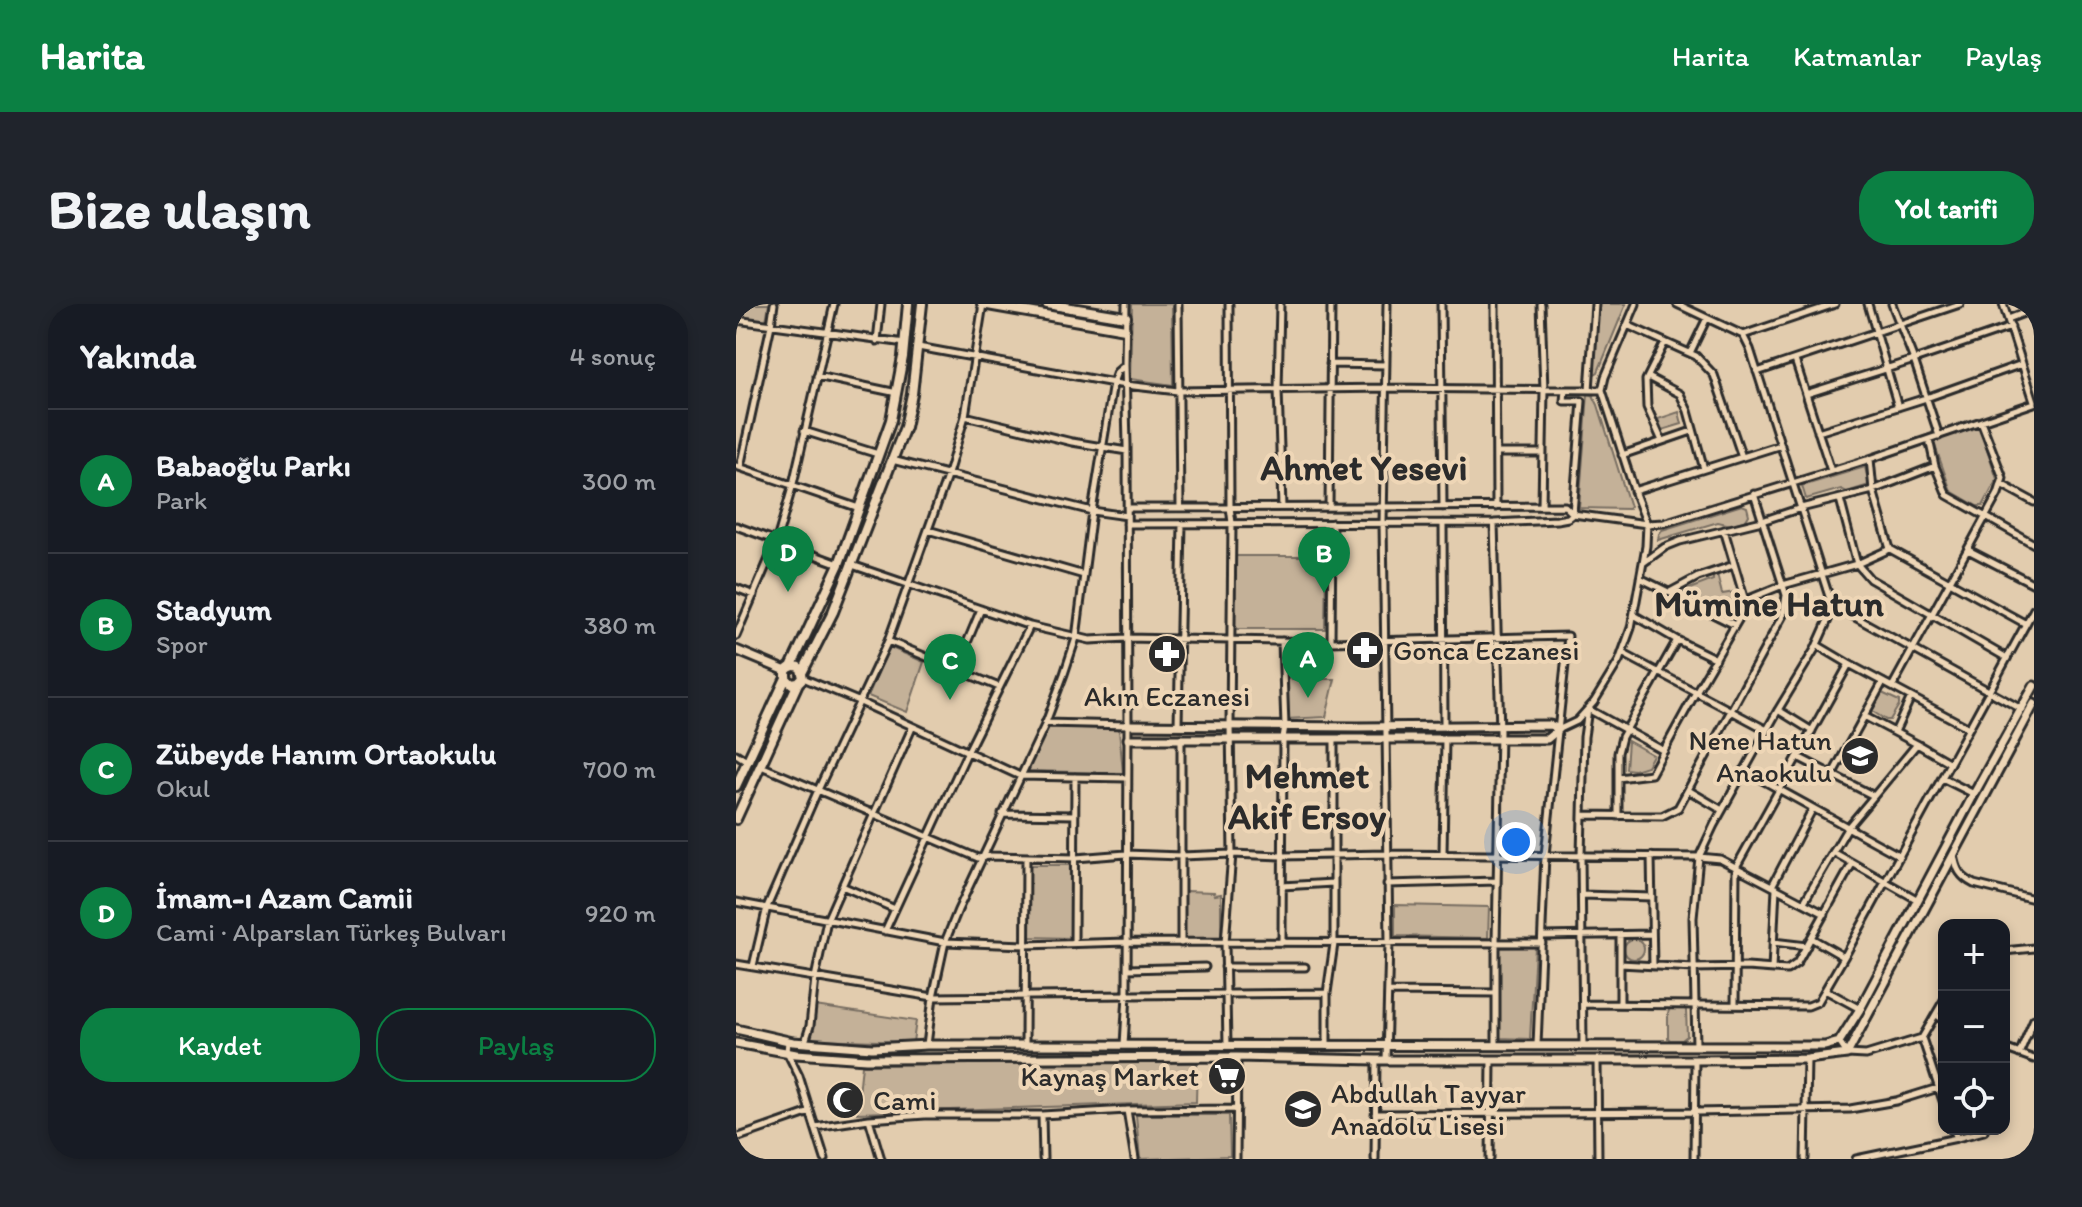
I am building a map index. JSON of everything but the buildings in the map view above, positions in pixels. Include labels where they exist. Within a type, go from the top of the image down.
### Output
[{"type":"main road","points":[[736,786],[839,564],[860,509],[891,420],[905,343],[908,304]]},
{"type":"main road","points":[[736,819],[833,612],[905,427],[912,394],[922,304]]},
{"type":"main road","points":[[982,304],[1125,329]]},
{"type":"main road","points":[[1047,304],[1126,317]]},
{"type":"main road","points":[[788,672],[799,667],[801,678]]},
{"type":"main road","points":[[788,672],[789,683],[801,678]]},
{"type":"street","points":[[774,304],[738,466],[860,509]]},
{"type":"street","points":[[736,636],[777,540],[793,484],[834,304]]},
{"type":"street","points":[[877,341],[881,304]]},
{"type":"street","points":[[753,966],[767,907],[858,701],[888,641],[948,474],[965,416],[982,304]]},
{"type":"street","points":[[1124,1045],[1128,739],[1126,304]]},
{"type":"street","points":[[1178,304],[1180,507]]},
{"type":"street","points":[[1227,1046],[1225,943],[1232,854],[1229,304]]},
{"type":"street","points":[[1280,304],[1278,390],[1282,507]]},
{"type":"street","points":[[1329,507],[1331,304]]},
{"type":"street","points":[[1386,1060],[1389,942],[1383,523],[1387,304]]},
{"type":"street","points":[[1441,304],[1443,507]]},
{"type":"street","points":[[1495,304],[1496,507]]},
{"type":"street","points":[[1541,304],[1544,390],[1542,506]]},
{"type":"street","points":[[1589,390],[1595,304]]},
{"type":"street","points":[[1128,739],[1547,739],[1559,729],[1577,721],[1588,709],[1622,653],[1631,628],[1643,563],[1647,524],[1602,390],[1636,304]]},
{"type":"street","points":[[1677,304],[1743,335],[1835,304]]},
{"type":"street","points":[[1868,304],[1898,407]]},
{"type":"street","points":[[1892,304],[1939,436]]},
{"type":"street","points":[[1757,372],[1960,304]]},
{"type":"street","points":[[1127,508],[1565,506],[1573,514],[1647,524],[1664,523],[1870,459],[2034,402],[2003,304]]},
{"type":"street","points":[[2008,319],[2034,309]]},
{"type":"street","points":[[1690,353],[1707,318]]},
{"type":"street","points":[[736,320],[905,343]]},
{"type":"street","points":[[1627,325],[1696,356],[1714,375],[1742,457]]},
{"type":"street","points":[[1806,394],[2011,327]]},
{"type":"street","points":[[1696,1045],[1693,918],[1699,857],[1744,770],[1817,645],[1833,609],[1743,335]]},
{"type":"street","points":[[1662,441],[1647,407],[1646,380],[1665,342]]},
{"type":"street","points":[[917,346],[1113,383],[1178,391],[1386,388],[1602,390]]},
{"type":"street","points":[[1795,360],[1831,471]]},
{"type":"street","points":[[1330,364],[1386,365]]},
{"type":"street","points":[[1818,432],[2022,364]]},
{"type":"street","points":[[927,1045],[945,942],[1045,723],[1076,638],[1092,511],[1113,383],[1117,372],[1125,365]]},
{"type":"street","points":[[817,376],[897,393]]},
{"type":"street","points":[[1648,377],[1680,394],[1688,411],[1704,469]]},
{"type":"street","points":[[892,460],[1127,520],[1182,524],[1557,520],[1573,514],[1582,401],[1564,401],[1565,390]]},
{"type":"street","points":[[965,416],[1072,442],[1127,451]]},
{"type":"street","points":[[1892,687],[1998,494],[2003,478],[1981,421]]},
{"type":"street","points":[[804,431],[879,454]]},
{"type":"street","points":[[1622,455],[1692,431]]},
{"type":"street","points":[[1929,439],[1935,466],[1947,495],[2034,544]]},
{"type":"street","points":[[1634,491],[1781,445]]},
{"type":"street","points":[[1496,453],[1543,453]]},
{"type":"street","points":[[1870,459],[1873,490],[1890,549],[2026,624]]},
{"type":"street","points":[[1643,563],[1665,547],[1873,490],[1935,466]]},
{"type":"street","points":[[1281,475],[1329,474]]},
{"type":"street","points":[[2001,484],[2034,502]]},
{"type":"street","points":[[1582,815],[1662,816],[1678,808],[1783,615],[1786,595],[1754,494]]},
{"type":"street","points":[[1840,499],[1857,564],[1870,579],[2007,658]]},
{"type":"street","points":[[1331,642],[1332,523]]},
{"type":"street","points":[[1443,523],[1444,726]]},
{"type":"street","points":[[1494,523],[1500,726],[1496,1045]]},
{"type":"street","points":[[1178,725],[1182,524]]},
{"type":"street","points":[[736,526],[839,564]]},
{"type":"street","points":[[928,530],[1084,575]]},
{"type":"street","points":[[1724,530],[1746,604]]},
{"type":"street","points":[[1618,778],[1651,774],[1751,598],[1783,585],[1857,564],[1890,549]]},
{"type":"street","points":[[1968,550],[2034,584]]},
{"type":"street","points":[[852,565],[1030,626],[1090,640],[1331,642],[1568,636],[1545,855],[1537,1045]]},
{"type":"street","points":[[1669,592],[1698,577],[1734,565]]},
{"type":"street","points":[[1640,578],[1735,625]]},
{"type":"street","points":[[736,588],[754,595]]},
{"type":"street","points":[[956,669],[981,609]]},
{"type":"street","points":[[1833,609],[1844,611],[2028,711]]},
{"type":"street","points":[[1583,1004],[1808,1006],[1818,1002],[2033,613]]},
{"type":"street","points":[[1634,615],[1716,659]]},
{"type":"street","points":[[885,931],[1030,626]]},
{"type":"street","points":[[1618,816],[1618,753],[1626,731],[1677,640]]},
{"type":"street","points":[[888,641],[999,687]]},
{"type":"street","points":[[1282,641],[1285,726],[1282,943]]},
{"type":"street","points":[[1817,645],[1969,728]]},
{"type":"street","points":[[736,650],[788,672]]},
{"type":"street","points":[[1622,653],[1767,730]]},
{"type":"street","points":[[1735,1005],[1736,867],[1849,664]]},
{"type":"street","points":[[801,678],[1020,776],[1127,778]]},
{"type":"street","points":[[1832,775],[1883,682]]},
{"type":"street","points":[[1847,1054],[2028,711],[2034,686]]},
{"type":"street","points":[[1895,732],[1911,697]]},
{"type":"street","points":[[736,1029],[788,1041],[872,1048],[927,1045],[1825,1046],[1839,1042],[1860,1009],[1974,794],[2034,704]]},
{"type":"street","points":[[1588,709],[1664,751]]},
{"type":"street","points":[[1583,1045],[1581,855],[1584,737],[1588,709]]},
{"type":"street","points":[[1778,710],[1812,731]]},
{"type":"street","points":[[1864,716],[1950,763]]},
{"type":"street","points":[[1045,723],[1550,725],[1559,729]]},
{"type":"street","points":[[804,1043],[810,1026],[815,978],[827,920],[912,728]]},
{"type":"street","points":[[1181,738],[1181,943]]},
{"type":"street","points":[[1327,1046],[1327,993],[1334,944],[1334,738]]},
{"type":"street","points":[[1443,854],[1445,738]]},
{"type":"street","points":[[1804,903],[1848,827],[1917,744]]},
{"type":"street","points":[[736,754],[747,761]]},
{"type":"street","points":[[1798,757],[1874,796]]},
{"type":"street","points":[[761,766],[978,858],[1076,858],[1126,854],[1699,857],[1720,859],[1825,914]]},
{"type":"street","points":[[1744,770],[1900,856]]},
{"type":"street","points":[[1074,944],[1075,777]]},
{"type":"street","points":[[1942,778],[1974,794]]},
{"type":"street","points":[[1688,790],[1722,810]]},
{"type":"street","points":[[1772,969],[1774,887],[1813,808]]},
{"type":"street","points":[[1002,814],[1075,815]]},
{"type":"street","points":[[1833,852],[1918,900]]},
{"type":"street","points":[[1954,853],[1959,872],[1965,879],[2034,899]]},
{"type":"street","points":[[1651,856],[1653,966]]},
{"type":"street","points":[[1025,1045],[1026,857]]},
{"type":"street","points":[[1620,964],[1787,970],[1797,963],[1852,864]]},
{"type":"street","points":[[1387,884],[1497,881]]},
{"type":"street","points":[[1282,886],[1333,883]]},
{"type":"street","points":[[842,886],[895,909]]},
{"type":"street","points":[[1582,895],[1652,897]]},
{"type":"street","points":[[736,902],[945,942],[1025,945],[1496,942],[1652,934]]},
{"type":"street","points":[[1620,935],[1620,1004]]},
{"type":"street","points":[[1811,938],[1844,957]]},
{"type":"street","points":[[1773,942],[1807,946]]},
{"type":"street","points":[[2010,950],[2034,948]]},
{"type":"street","points":[[736,964],[933,997],[1327,993]]},
{"type":"street","points":[[1127,969],[1205,967]]},
{"type":"street","points":[[1225,967],[1305,967]]},
{"type":"street","points":[[1825,990],[1860,1009]]},
{"type":"street","points":[[1389,992],[1496,993]]},
{"type":"street","points":[[736,1043],[787,1052],[866,1059],[1807,1059],[1866,1055],[1922,1038],[1938,1011]]},
{"type":"street","points":[[2019,1054],[2034,1019]]},
{"type":"street","points":[[1375,1114],[1850,1109],[1896,1101],[1938,1088],[1922,1038]]},
{"type":"street","points":[[788,1041],[787,1052],[799,1076],[825,1159]]},
{"type":"street","points":[[1839,1042],[1847,1054]]},
{"type":"street","points":[[2010,1050],[2034,1059]]},
{"type":"street","points":[[1236,1159],[1237,1057]]},
{"type":"street","points":[[1805,1159],[1807,1059]]},
{"type":"street","points":[[1375,1159],[1376,1060]]},
{"type":"street","points":[[1490,1159],[1491,1060]]},
{"type":"street","points":[[1597,1060],[1598,1159]]},
{"type":"street","points":[[1694,1159],[1695,1060]]},
{"type":"street","points":[[815,1127],[925,1115],[1237,1109]]},
{"type":"street","points":[[1127,1110],[1135,1159]]},
{"type":"street","points":[[736,1138],[810,1112]]},
{"type":"street","points":[[1042,1115],[1043,1159]]},
{"type":"street","points":[[869,1119],[881,1159]]},
{"type":"street","points":[[1856,1159],[1969,1135]]},
{"type":"shaded area","points":[[736,304],[769,304],[766,321],[736,316]]},
{"type":"shaded area","points":[[1132,304],[1172,304],[1173,385],[1130,379]]},
{"type":"shaded area","points":[[1599,304],[1626,304],[1598,372],[1593,375]]},
{"type":"shaded area","points":[[1588,394],[1593,395],[1598,405],[1630,507],[1628,509],[1579,508]]},
{"type":"shaded area","points":[[1679,412],[1682,424],[1662,430],[1658,419]]},
{"type":"shaded area","points":[[1979,425],[1997,479],[1983,506],[1977,506],[1951,491],[1933,440]]},
{"type":"shaded area","points":[[1865,467],[1869,485],[1806,499],[1802,486]]},
{"type":"shaded area","points":[[1742,505],[1747,507],[1749,515],[1746,520],[1731,525],[1718,522],[1658,540],[1662,530]]},
{"type":"shaded area","points":[[1233,556],[1326,556],[1325,629],[1233,629]]},
{"type":"shaded area","points":[[1717,574],[1722,594],[1735,592],[1732,607],[1726,614],[1684,594],[1684,591],[1713,580]]},
{"type":"shaded area","points":[[889,647],[924,662],[907,712],[868,696]]},
{"type":"shaded area","points":[[1286,679],[1335,679],[1326,717],[1286,719]]},
{"type":"shaded area","points":[[1882,693],[1899,701],[1890,720],[1872,711]]},
{"type":"shaded area","points":[[1048,727],[1119,729],[1123,773],[1027,771]]},
{"type":"shaded area","points":[[1628,741],[1653,755],[1647,766],[1626,769]]},
{"type":"shaded area","points":[[1030,865],[1071,865],[1071,938],[1029,937]]},
{"type":"shaded area","points":[[1185,891],[1221,894],[1221,939],[1184,939]]},
{"type":"shaded area","points":[[1395,905],[1489,907],[1488,938],[1395,936]]},
{"type":"shaded area","points":[[1630,939],[1638,939],[1644,949],[1638,959],[1630,959],[1624,953],[1624,945]]},
{"type":"shaded area","points":[[1535,947],[1530,1039],[1499,1038],[1500,948]]},
{"type":"shaded area","points":[[815,1006],[916,1021],[913,1042],[811,1039]]},
{"type":"shaded area","points":[[1670,1008],[1686,1010],[1687,1036],[1682,1040],[1668,1038]]},
{"type":"shaded area","points":[[1197,1062],[1196,1102],[857,1113],[862,1065]]},
{"type":"shaded area","points":[[1136,1115],[1229,1115],[1230,1156],[1140,1159]]},
{"type":"place","name":"İmam-ı Azam Camii","points":[[788,592]]},
{"type":"place","name":"Stadyum","points":[[1324,593]]},
{"type":"place","name":"Gonca Eczanesi","points":[[1365,650]]},
{"type":"place","name":"Akın Eczanesi","points":[[1167,654]]},
{"type":"place","name":"Babaoğlu Parkı","points":[[1308,698]]},
{"type":"place","name":"Zübeyde Hanım Ortaokulu","points":[[950,700]]},
{"type":"place","name":"Nene Hatun Anaokulu","points":[[1860,756]]},
{"type":"place","name":"Kaynaş Market","points":[[1227,1076]]},
{"type":"place","name":"Cami","points":[[845,1100]]},
{"type":"place","name":"Abdullah Tayyar Anadolu Lisesi","points":[[1303,1109]]},
{"type":"district","name":"Ahmet Yesevi","points":[[1364,467]]},
{"type":"district","name":"Mümine Hatun","points":[[1769,603]]},
{"type":"district","name":"Mehmet Akif Ersoy","points":[[1307,796]]}]
